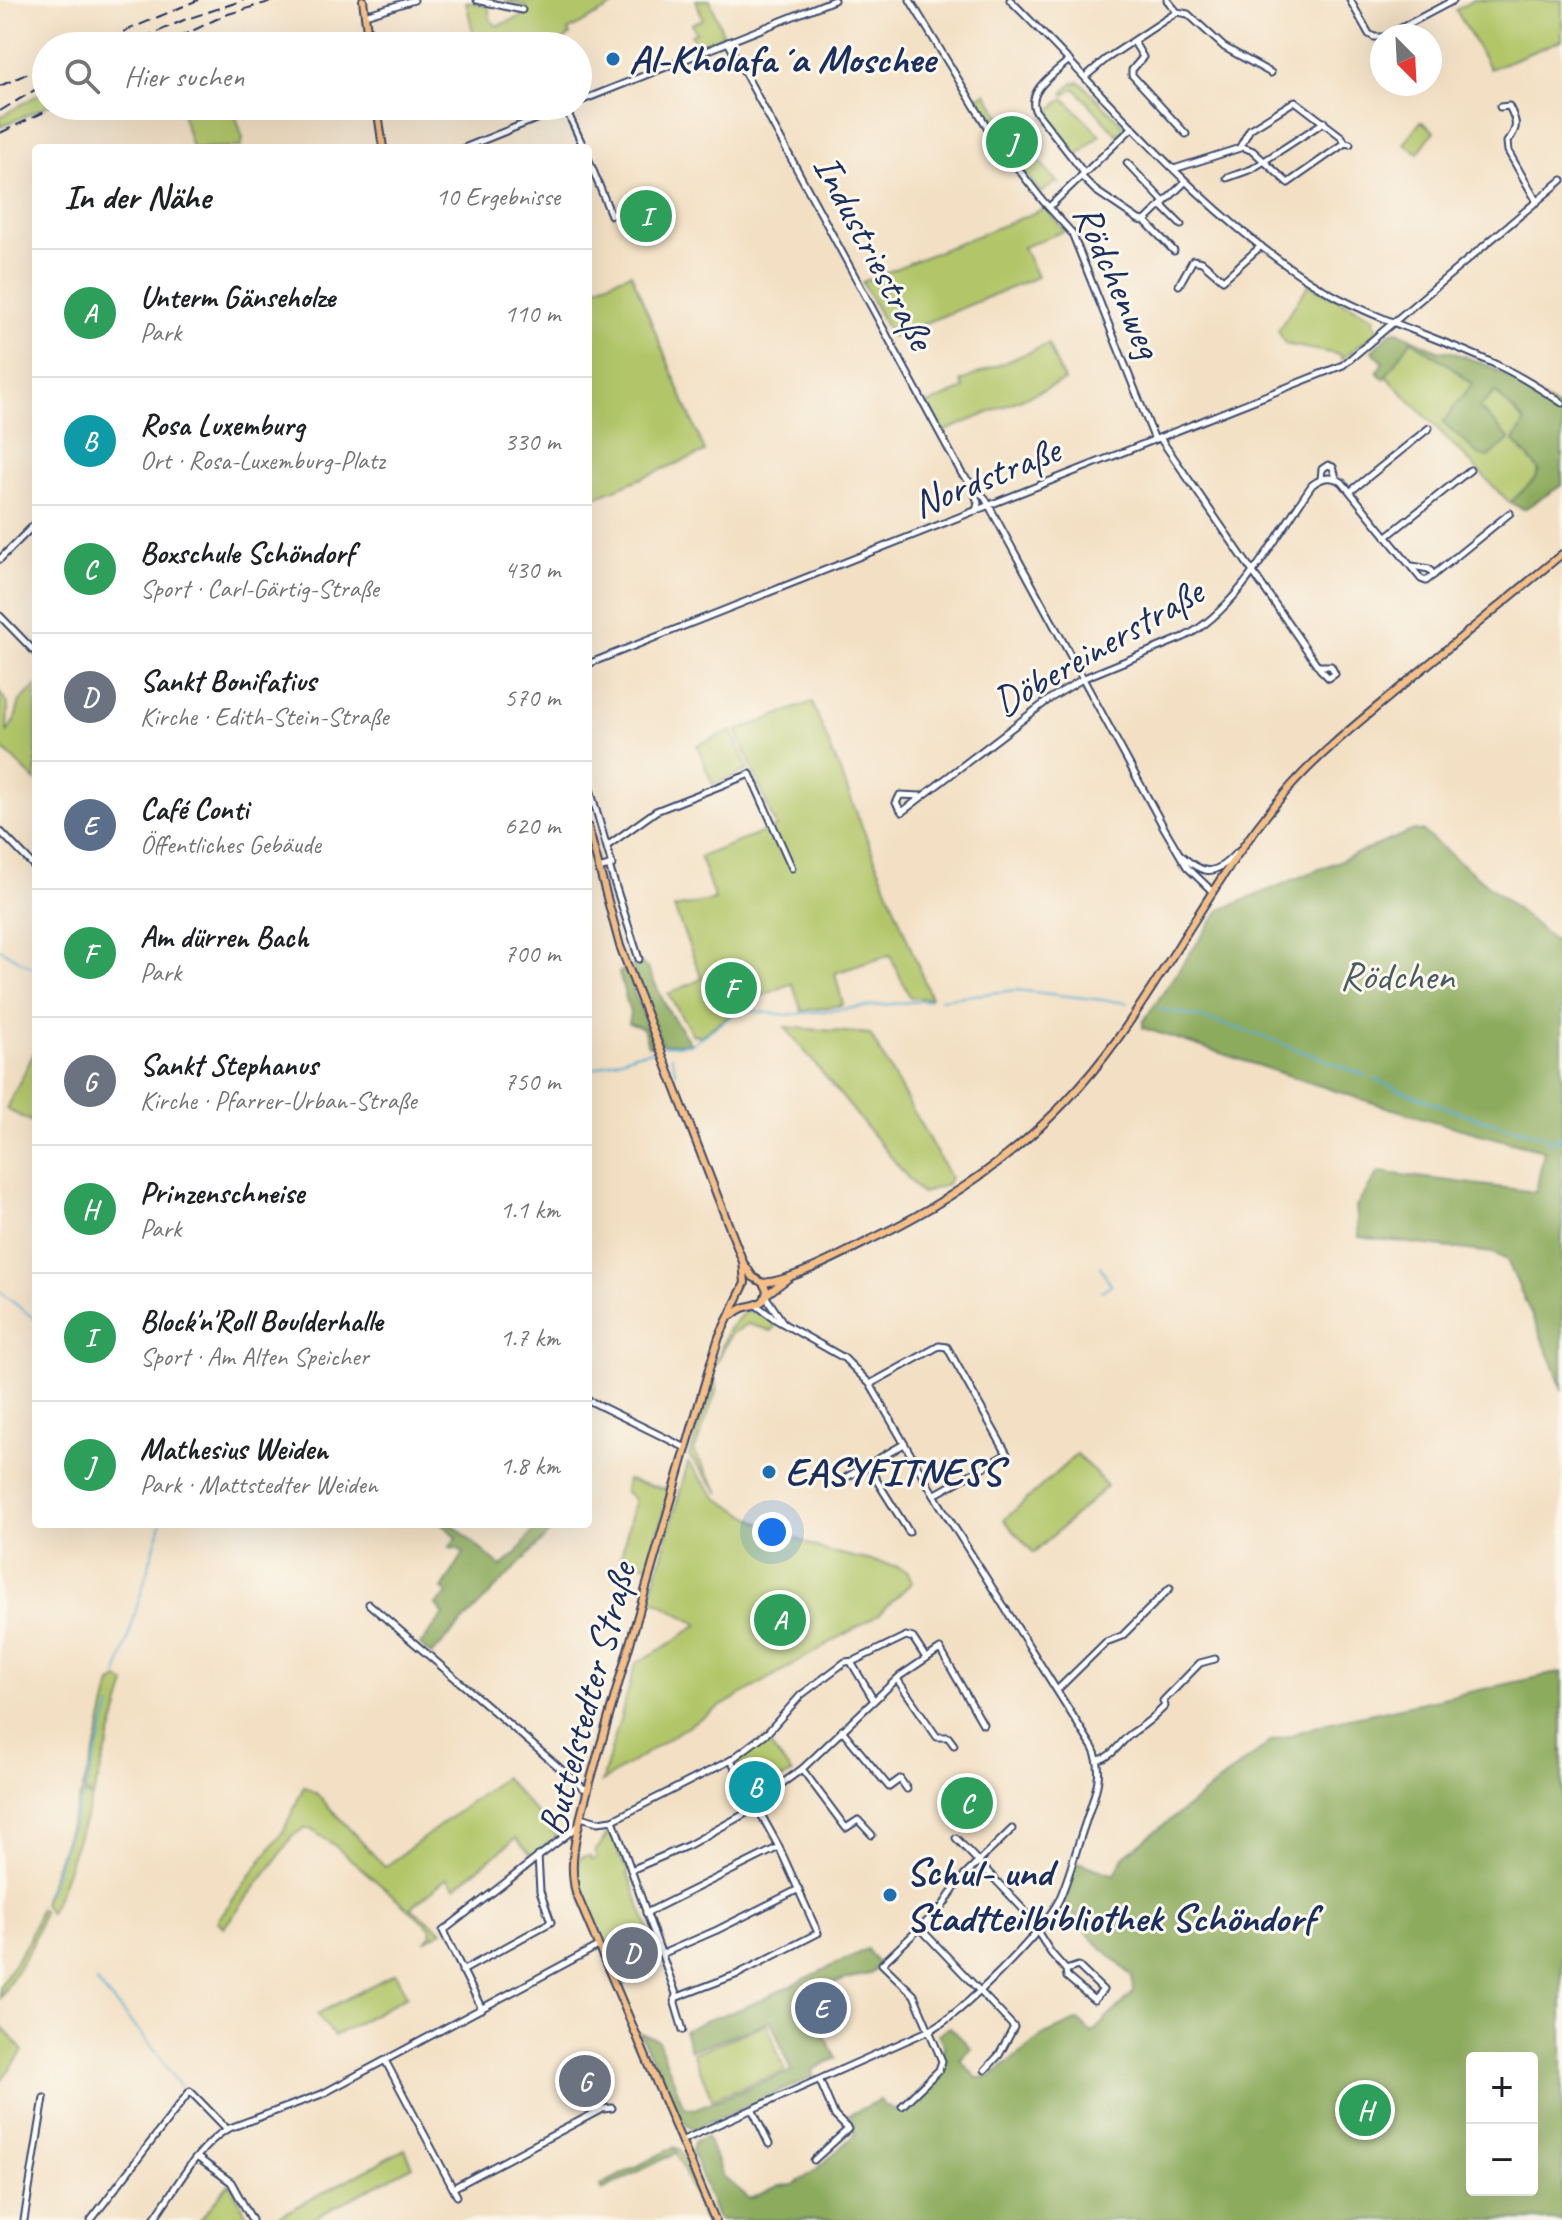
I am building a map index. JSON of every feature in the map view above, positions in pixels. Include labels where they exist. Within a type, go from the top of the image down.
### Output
[{"type":"main road","points":[[363,0],[367,32]]},
{"type":"main road","points":[[379,120],[382,144]]},
{"type":"main road","points":[[727,1319],[794,1275],[934,1208],[1022,1146],[1093,1072],[1117,1040],[1249,838],[1291,785],[1330,747],[1562,554]]},
{"type":"main road","points":[[592,842],[624,959],[743,1262],[745,1283],[794,1275]]},
{"type":"main road","points":[[743,1262],[759,1281],[766,1296]]},
{"type":"main road","name":"Buttelstedter Straße","points":[[715,2220],[576,1893],[572,1874],[573,1847],[588,1789],[686,1448],[719,1337],[745,1283]]},
{"type":"main road","points":[[741,1293],[752,1304]]},
{"type":"street","points":[[365,12],[414,0]]},
{"type":"street","points":[[477,0],[522,10]]},
{"type":"street","points":[[592,96],[834,0]]},
{"type":"street","points":[[910,0],[992,135],[1049,207]]},
{"type":"street","points":[[1010,0],[1185,182],[1261,246],[1326,291],[1501,367],[1562,403]]},
{"type":"street","points":[[1167,0],[1177,12],[1188,14],[1224,47],[1271,73]]},
{"type":"street","points":[[1350,0],[1370,35]]},
{"type":"street","points":[[1409,24],[1454,0]]},
{"type":"street","points":[[1085,77],[1106,59],[1177,12]]},
{"type":"street","name":"Industriestraße","points":[[728,42],[939,434],[962,474],[989,506],[1178,852],[1193,874],[1214,892]]},
{"type":"street","points":[[1134,42],[1143,57],[1132,70],[1132,75],[1186,134]]},
{"type":"street","points":[[1069,60],[1035,93],[1032,102],[1035,110],[1096,191],[1145,221],[1174,251]]},
{"type":"street","points":[[1174,169],[1240,147],[1253,151],[1288,183],[1348,144],[1300,103],[1292,102],[1250,129],[1240,147]]},
{"type":"street","points":[[1500,107],[1509,106],[1517,121],[1516,130],[1507,142],[1508,151],[1537,202]]},
{"type":"street","points":[[474,144],[532,120]]},
{"type":"street","points":[[572,120],[582,144]]},
{"type":"street","points":[[1227,178],[1252,169],[1324,122]]},
{"type":"street","name":"Rödchenweg","points":[[1133,127],[1049,207],[1072,233],[1158,439],[1318,666]]},
{"type":"street","points":[[1127,163],[1181,225]]},
{"type":"street","points":[[592,168],[611,215]]},
{"type":"street","name":"Nordstraße","points":[[592,662],[1343,365],[1562,181]]},
{"type":"street","points":[[1145,221],[1185,182]]},
{"type":"street","points":[[1179,285],[1195,259],[1223,280],[1261,246]]},
{"type":"street","points":[[1351,491],[1429,428]]},
{"type":"street","points":[[1336,478],[1321,479],[1322,469],[1328,465],[1333,467],[1336,478],[1351,491],[1386,537],[1426,581],[1510,513]]},
{"type":"street","points":[[1386,537],[1470,470]]},
{"type":"street","name":"Döbereinerstraße","points":[[921,796],[902,795],[896,803],[902,812],[1051,698],[1084,678],[1201,629],[1219,614],[1312,485],[1321,479]]},
{"type":"street","name":"Industriestraße","points":[[972,487],[977,496],[976,511]]},
{"type":"street","points":[[0,559],[32,527]]},
{"type":"street","points":[[1411,566],[1429,569],[1434,575]]},
{"type":"street","points":[[0,616],[32,649]]},
{"type":"street","points":[[607,846],[656,811],[750,774],[792,868]]},
{"type":"street","points":[[592,795],[612,865],[599,869]]},
{"type":"street","points":[[0,831],[32,864]]},
{"type":"street","points":[[1178,852],[1198,869],[1211,871],[1223,866],[1249,838]]},
{"type":"street","points":[[609,866],[639,959]]},
{"type":"street","points":[[766,1296],[783,1322]]},
{"type":"street","points":[[683,2140],[820,2081],[951,2018],[1036,1931],[1054,1908],[1068,1876],[1098,1781],[1099,1760],[934,1495],[870,1384],[844,1358],[752,1304]]},
{"type":"street","points":[[870,1384],[939,1346],[947,1347],[1007,1454],[934,1495]]},
{"type":"street","points":[[592,1402],[686,1448]]},
{"type":"street","points":[[840,1481],[904,1444]]},
{"type":"street","points":[[867,1465],[909,1532]]},
{"type":"street","points":[[1057,1690],[1106,1642],[1122,1636],[1170,1588]]},
{"type":"street","points":[[369,1604],[583,1788],[588,1789]]},
{"type":"street","points":[[581,1817],[598,1822],[613,1820],[731,1760],[768,1732],[809,1688],[842,1664],[906,1636],[913,1638],[926,1658]]},
{"type":"street","points":[[631,1870],[689,1845],[756,1805],[802,1769],[873,1699],[940,1649],[983,1724]]},
{"type":"street","points":[[1099,1760],[1107,1757],[1165,1706],[1163,1701],[1200,1663],[1215,1659]]},
{"type":"street","points":[[851,1662],[873,1699]]},
{"type":"street","points":[[897,1679],[937,1737],[948,1737],[954,1745]]},
{"type":"street","points":[[842,1729],[889,1787],[900,1779],[907,1789]]},
{"type":"street","points":[[675,1998],[738,1974],[818,1933],[779,1847],[731,1760]]},
{"type":"street","points":[[802,1769],[846,1828],[858,1820],[872,1835]]},
{"type":"street","points":[[613,1820],[662,1954],[683,2030]]},
{"type":"street","points":[[482,2009],[443,1935],[445,1927],[579,1826]]},
{"type":"street","points":[[902,2106],[942,2066],[914,1995],[882,1964],[942,1907],[956,1885],[1012,1829]]},
{"type":"street","points":[[956,1838],[1023,1909],[1051,1953],[1066,1970],[1067,1977],[1094,2000],[1103,1990],[1078,1966],[1066,1970]]},
{"type":"street","points":[[646,1913],[779,1847]]},
{"type":"street","points":[[462,1971],[551,1922],[540,1891],[538,1856]]},
{"type":"street","points":[[662,1954],[799,1889]]},
{"type":"street","points":[[920,1928],[1014,2027],[999,2055],[985,2070]]},
{"type":"street","points":[[153,2220],[198,2158],[227,2129],[322,2094],[598,1946]]},
{"type":"street","points":[[386,2062],[457,2196]]},
{"type":"street","points":[[814,2160],[848,2129],[835,2116],[820,2081]]},
{"type":"street","points":[[91,2220],[190,2091],[227,2129]]},
{"type":"street","points":[[24,2220],[44,2098]]},
{"type":"street","points":[[453,2188],[602,2109],[612,2108]]},
{"type":"street","points":[[753,2111],[769,2144]]},
{"type":"street","points":[[198,2158],[231,2182],[252,2220]]},
{"type":"green space","points":[[504,0],[624,0],[568,32],[473,32],[466,1],[488,6],[491,21],[497,26],[525,15],[527,7]]},
{"type":"green space","points":[[696,0],[710,0],[723,34],[676,54],[695,45],[691,35],[696,33],[692,24],[703,19]]},
{"type":"green space","points":[[1473,0],[1562,0],[1562,40],[1490,69],[1456,10]]},
{"type":"green space","points":[[1079,81],[1126,128],[1118,136],[1075,88],[1065,95],[1063,93]]},
{"type":"green space","points":[[986,93],[1004,121],[1060,185],[1056,182],[1041,193],[995,135],[973,99]]},
{"type":"green space","points":[[32,98],[32,113],[0,127],[0,117]]},
{"type":"green space","points":[[1064,98],[1100,135],[1075,158],[1061,141],[1066,139],[1055,124],[1049,125],[1043,117]]},
{"type":"green space","points":[[184,120],[237,120],[243,139],[242,144],[191,144]]},
{"type":"green space","points":[[1421,121],[1434,131],[1418,153],[1404,144]]},
{"type":"green space","points":[[1046,208],[1064,231],[1023,247],[1037,277],[892,337],[862,282]]},
{"type":"green space","points":[[631,273],[705,452],[592,498],[592,288]]},
{"type":"green space","points":[[1309,284],[1375,318],[1373,322],[1378,328],[1373,335],[1341,359],[1341,355],[1285,344],[1278,330]]},
{"type":"green space","points":[[1397,331],[1439,351],[1449,351],[1489,366],[1562,410],[1562,485],[1524,509],[1510,503],[1536,478],[1539,470],[1514,441],[1525,422],[1495,392],[1479,408],[1510,439],[1489,457],[1479,455],[1443,422],[1472,384],[1452,367],[1411,340],[1384,379],[1377,372],[1383,362],[1372,351],[1390,333]]},
{"type":"green space","points":[[1411,340],[1472,384],[1478,408],[1495,391],[1525,422],[1514,441],[1539,469],[1536,478],[1510,503],[1386,376]]},
{"type":"green space","points":[[1048,344],[1064,381],[943,432],[927,404],[964,389],[961,381]]},
{"type":"green space","points":[[32,690],[32,777],[0,746],[0,691],[8,706],[7,733],[20,701]]},
{"type":"green space","points":[[812,702],[931,998],[910,998],[890,955],[835,973],[843,1005],[802,1011],[792,983],[751,1001],[751,1006],[736,1011],[699,1037],[693,1035],[668,994],[702,979],[674,908],[715,900],[700,857],[776,827],[737,731]]},
{"type":"green space","points":[[732,731],[748,770],[713,785],[697,745]]},
{"type":"green space","name":"Rödchen","points":[[1414,830],[1422,831],[1562,947],[1562,1390],[1507,1260],[1493,1253],[1359,1237],[1356,1207],[1379,1172],[1536,1192],[1544,1150],[1392,1109],[1143,1028],[1143,1022],[1220,910]]},
{"type":"green space","points":[[641,963],[648,969],[667,1009],[690,1043],[662,1045],[632,967]]},
{"type":"green space","points":[[625,969],[654,1044],[648,1046],[643,1028],[628,1023],[630,1013],[619,973]]},
{"type":"green space","points":[[785,1027],[870,1034],[950,1177],[947,1184],[921,1194]]},
{"type":"green space","points":[[32,1057],[32,1122],[6,1109]]},
{"type":"green space","points":[[746,1310],[775,1322],[775,1326],[772,1331],[748,1324],[731,1334],[716,1364],[728,1330]]},
{"type":"green space","points":[[714,1378],[717,1389],[694,1452],[720,1493],[689,1456]]},
{"type":"green space","points":[[680,1451],[649,1565],[620,1560],[635,1500],[625,1491],[627,1480],[665,1489]]},
{"type":"green space","points":[[1077,1454],[1107,1486],[1034,1553],[1004,1520]]},
{"type":"green space","points":[[688,1463],[717,1498],[762,1524],[826,1551],[895,1566],[908,1572],[912,1582],[878,1615],[689,1725],[602,1782],[636,1663],[698,1624],[650,1598]]},
{"type":"green space","points":[[447,1528],[457,1528],[501,1567],[517,1553],[535,1528],[554,1528],[431,1655],[420,1645],[444,1615],[436,1605],[448,1593],[442,1589],[464,1553],[449,1548],[457,1537]]},
{"type":"green space","points":[[1562,1672],[1562,2220],[718,2220],[692,2151],[694,2142],[706,2136],[723,2176],[750,2199],[778,2186],[793,2185],[816,2170],[856,2134],[845,2117],[880,2100],[885,2106],[901,2111],[946,2066],[941,2050],[945,2047],[938,2034],[950,2027],[971,2048],[960,2060],[977,2078],[990,2077],[1042,2036],[1078,2020],[1092,2033],[1133,1993],[1132,1976],[1089,1936],[1063,1901],[1077,1862],[1115,1875],[1124,1856],[1272,1741],[1327,1723]]},
{"type":"green space","points":[[119,1679],[126,1684],[93,1796],[82,1791],[95,1752],[111,1683]]},
{"type":"green space","points":[[765,1739],[792,1773],[759,1794],[746,1781],[737,1760]]},
{"type":"green space","points":[[504,1777],[557,1836],[532,1856],[516,1838],[455,1887],[447,1878],[411,1908],[443,1931],[425,1941],[432,1934],[431,1928],[334,1845],[310,1829],[292,1836],[224,1927],[217,1921],[284,1830],[304,1786],[316,1793],[385,1867]]},
{"type":"green space","points":[[81,1794],[92,1798],[49,1913],[43,1903]]},
{"type":"green space","points":[[613,1826],[611,1830],[617,1845],[620,1843],[623,1851],[618,1853],[625,1866],[628,1864],[628,1874],[651,1935],[607,1956],[580,1893],[578,1867],[581,1857],[597,1858],[595,1851]]},
{"type":"green space","points":[[40,1909],[43,1912],[32,1945],[0,1998],[0,1986],[28,1941]]},
{"type":"green space","points":[[867,1949],[878,1964],[875,1969],[863,1976],[838,1982],[806,1999],[836,2058],[812,2070],[813,2077],[694,2129],[684,2122],[639,2032],[658,2040],[684,2107],[694,2109],[792,2071],[771,2021],[691,2050],[684,2031],[746,2007]]},
{"type":"green space","points":[[395,1973],[407,1996],[334,2036],[317,2014]]},
{"type":"green space","points":[[0,2024],[23,2051],[0,2082]]},
{"type":"green space","points":[[767,2024],[785,2071],[712,2099],[693,2053]]},
{"type":"green space","points":[[674,2147],[680,2149],[712,2220],[704,2220]]},
{"type":"green space","points":[[674,2147],[677,2152],[602,2190],[601,2185]]},
{"type":"green space","points":[[405,2149],[413,2166],[310,2220],[272,2220]]},
{"type":"green space","points":[[229,2184],[249,2220],[200,2220]]},
{"type":"waterway","points":[[0,949],[32,968]]},
{"type":"waterway","points":[[940,999],[1016,990],[1128,1003]]},
{"type":"waterway","points":[[664,1046],[691,1044],[737,1012],[745,1010],[788,1015],[929,1000]]},
{"type":"waterway","points":[[1159,1009],[1239,1029],[1367,1076]]},
{"type":"waterway","points":[[592,1070],[638,1053],[653,1051]]},
{"type":"waterway","points":[[671,1056],[676,1073]]},
{"type":"waterway","points":[[1375,1079],[1456,1111],[1541,1135]]},
{"type":"waterway","points":[[1545,1136],[1554,1143],[1556,1136],[1562,1143]]},
{"type":"waterway","points":[[1100,1266],[1111,1285],[1101,1291]]},
{"type":"waterway","points":[[0,1292],[32,1317]]},
{"type":"waterway","points":[[117,1676],[160,1528]]},
{"type":"waterway","points":[[85,1790],[111,1706]]},
{"type":"waterway","points":[[47,1895],[83,1796]]},
{"type":"waterway","points":[[96,1982],[156,2051],[181,2088]]},
{"type":"railway","points":[[123,32],[198,0]]},
{"type":"railway","points":[[157,32],[244,0]]},
{"type":"railway","points":[[190,32],[225,15],[276,0]]},
{"type":"railway","points":[[0,86],[32,71]]},
{"type":"railway","points":[[0,111],[32,92]]},
{"type":"railway","points":[[0,133],[32,118]]},
{"type":"place","name":"Al-Kholafa´a Moschee","points":[[613,59]]},
{"type":"place","name":"Mathesius Weiden","points":[[1012,142]]},
{"type":"place","name":"Block'n'Roll Boulderhalle","points":[[646,216]]},
{"type":"place","name":"Am dürren Bach","points":[[731,988]]},
{"type":"place","name":"EASYFITNESS","points":[[769,1472]]},
{"type":"place","name":"Unterm Gänseholze","points":[[780,1620]]},
{"type":"place","name":"Rosa Luxemburg","points":[[755,1787]]},
{"type":"place","name":"Boxschule Schöndorf","points":[[967,1803]]},
{"type":"place","name":"Schul- und Stadtteilbibliothek Schöndorf","points":[[890,1895]]},
{"type":"place","name":"Sankt Bonifatius","points":[[632,1953]]},
{"type":"place","name":"Café Conti","points":[[821,2008]]},
{"type":"place","name":"Sankt Stephanus","points":[[585,2081]]},
{"type":"place","name":"Prinzenschneise","points":[[1365,2110]]}]
